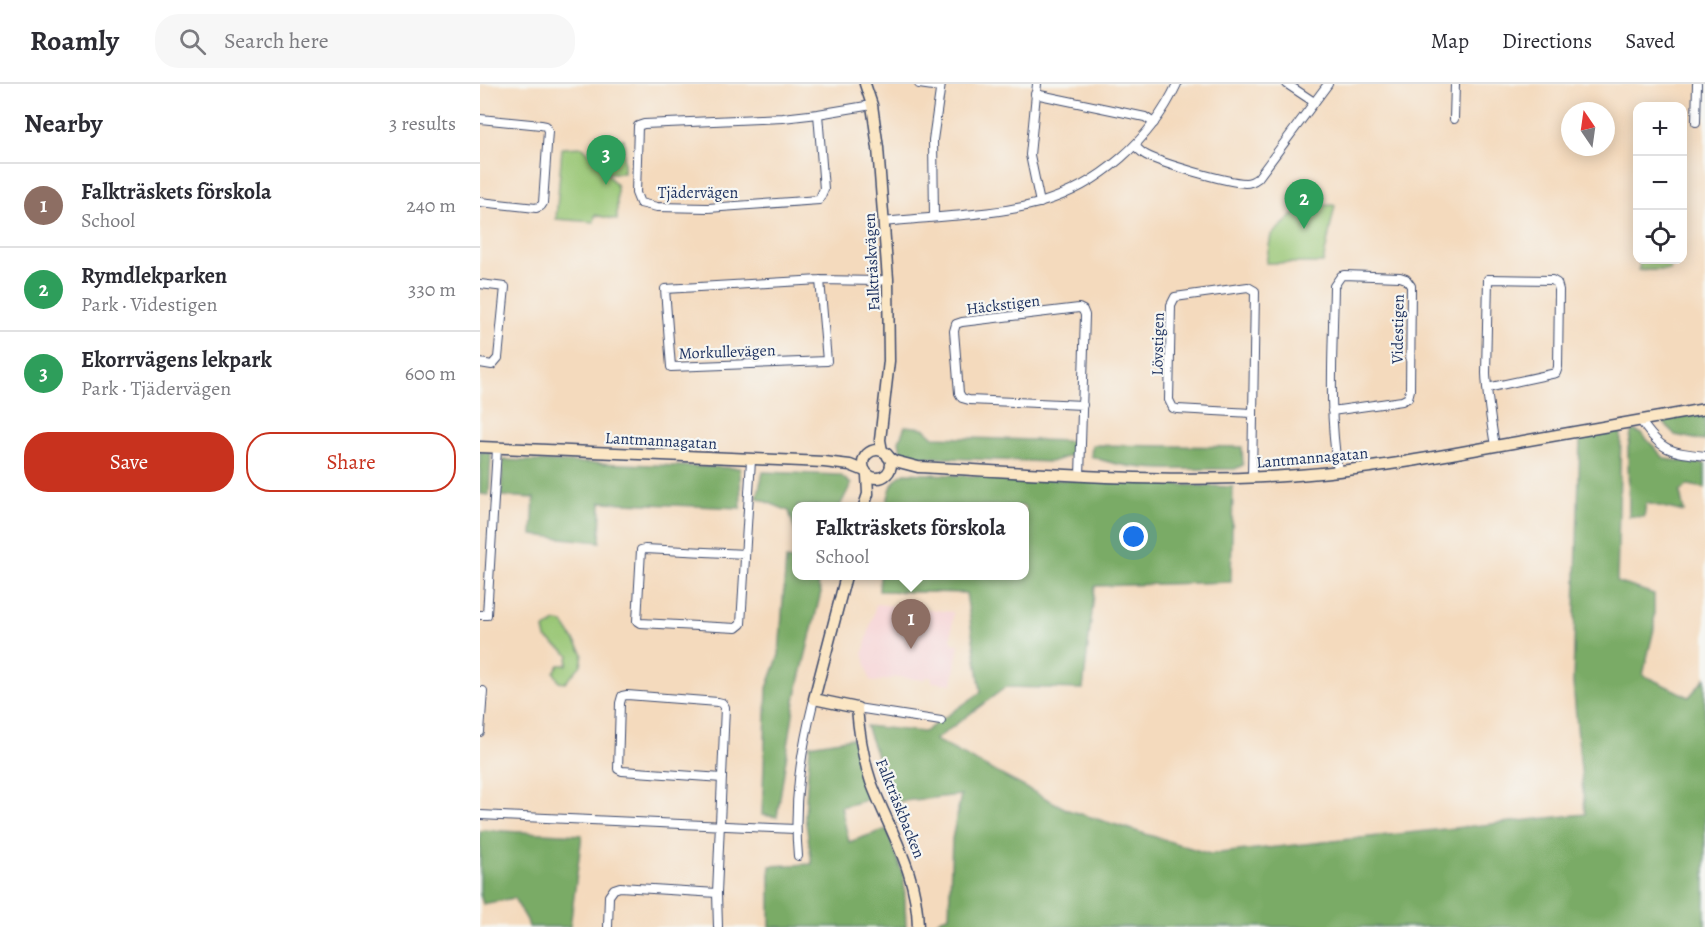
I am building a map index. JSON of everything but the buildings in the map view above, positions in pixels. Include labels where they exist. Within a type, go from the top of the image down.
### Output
[{"type":"street","name":"Falkträskvägen","points":[[865,84],[872,105],[878,148],[888,279],[889,361],[877,454]]},
{"type":"street","points":[[919,84],[940,86],[933,140],[934,216]]},
{"type":"street","points":[[1037,84],[1030,155],[1040,202]]},
{"type":"street","points":[[885,222],[1007,210],[1056,197],[1109,169],[1135,146],[1163,112],[1177,84]]},
{"type":"street","points":[[1287,84],[1314,102]]},
{"type":"street","points":[[1135,146],[1145,154],[1179,167],[1227,180],[1253,182],[1328,84]]},
{"type":"street","points":[[1454,119],[1455,84]]},
{"type":"street","points":[[1696,122],[1697,84]]},
{"type":"street","points":[[1035,94],[1145,117],[1154,123]]},
{"type":"street","name":"Tjädervägen","points":[[818,114],[824,189],[819,200],[708,208],[657,207],[640,203],[636,193],[638,126],[818,114],[872,105]]},
{"type":"street","points":[[480,119],[541,125],[546,126],[548,131],[541,207],[480,202]]},
{"type":"street","name":"Videstigen","points":[[1332,411],[1408,398],[1411,286],[1406,279],[1344,275],[1334,286],[1332,411],[1338,471]]},
{"type":"street","name":"Morkullevägen","points":[[820,280],[827,361],[671,367],[664,289],[820,280],[878,281],[888,279]]},
{"type":"street","points":[[1487,388],[1556,373],[1559,290],[1557,283],[1552,280],[1488,279],[1487,388],[1495,446]]},
{"type":"street","points":[[480,284],[505,287],[498,358],[492,365],[480,363]]},
{"type":"street","name":"Lövstigen","points":[[1252,413],[1177,410],[1170,404],[1171,306],[1175,297],[1248,287],[1255,291],[1252,478]]},
{"type":"street","name":"Häckstigen","points":[[1080,476],[1083,405],[1083,310],[1079,308],[956,324],[954,331],[959,393],[962,398],[1083,405]]},
{"type":"street","name":"Lantmannagatan","points":[[840,464],[877,454],[918,467],[1195,480],[1252,478],[1395,464],[1705,409]]},
{"type":"street","points":[[1641,421],[1648,432],[1666,449],[1677,453],[1705,456]]},
{"type":"street","name":"Lantmannagatan","points":[[480,447],[840,464],[859,467],[874,475],[918,467]]},
{"type":"street","points":[[480,615],[487,615],[497,449]]},
{"type":"street","points":[[866,502],[874,475],[891,465],[877,454],[863,464],[874,475]]},
{"type":"street","points":[[745,554],[641,550],[637,621],[736,628],[741,624],[751,460]]},
{"type":"street","points":[[480,539],[491,540]]},
{"type":"street","points":[[798,856],[795,829],[799,771],[814,699],[845,580]]},
{"type":"street","points":[[480,691],[483,691],[480,732]]},
{"type":"street","points":[[718,927],[717,893],[721,827],[725,707],[722,703],[622,696],[619,713],[618,769],[722,778]]},
{"type":"street","points":[[814,699],[906,717],[942,721]]},
{"type":"street","name":"Falkträskbacken","points":[[857,708],[861,747],[871,782],[907,862],[918,910],[918,927]]},
{"type":"street","points":[[480,815],[795,829]]},
{"type":"street","points":[[608,927],[609,896],[614,889],[620,887],[717,893]]},
{"type":"shaded area","points":[[876,604],[953,612],[951,640],[953,644],[959,644],[952,684],[932,682],[932,677],[925,677],[925,680],[898,677],[874,682],[870,680],[863,653]]},
{"type":"green space","points":[[604,139],[624,139],[624,173],[606,173],[617,186],[617,220],[595,215],[594,222],[556,219],[562,148],[583,147],[605,171]]},
{"type":"green space","points":[[1335,205],[1323,263],[1266,263],[1271,235],[1304,206]]},
{"type":"green space","points":[[1640,264],[1670,264],[1670,270],[1639,270]]},
{"type":"green space","points":[[1705,412],[1705,441],[1675,435],[1664,423],[1672,418]]},
{"type":"green space","points":[[905,426],[924,428],[934,437],[1071,441],[1072,455],[1051,462],[921,457],[901,452],[899,441]]},
{"type":"green space","points":[[1632,430],[1642,434],[1665,459],[1705,464],[1705,488],[1688,485],[1680,492],[1684,512],[1646,503],[1644,517],[1629,516],[1628,448]]},
{"type":"green space","points":[[1621,432],[1617,582],[1654,594],[1654,629],[1643,675],[1689,697],[1705,678],[1705,927],[927,927],[949,915],[952,839],[961,795],[894,802],[866,726],[924,732],[981,692],[966,593],[879,591],[880,580],[1029,580],[1029,502],[887,502],[891,487],[900,476],[905,473],[1233,487],[1231,582],[1095,586],[1083,689],[1006,687],[935,740],[1068,810],[1210,854],[1585,814],[1573,683],[1580,438]]},
{"type":"green space","points":[[1092,445],[1242,447],[1243,465],[1235,469],[1143,468],[1107,462],[1091,456]]},
{"type":"green space","points":[[480,452],[491,453],[489,495],[480,494]]},
{"type":"green space","points":[[503,460],[740,468],[741,508],[601,502],[600,542],[532,535],[534,498],[501,496]]},
{"type":"green space","points":[[763,472],[840,475],[851,484],[842,502],[792,502],[792,521],[789,511],[757,498]]},
{"type":"green space","points":[[786,559],[792,560],[792,580],[816,580],[821,592],[796,695],[777,817],[762,815],[767,688],[779,655]]},
{"type":"green space","points":[[556,622],[563,623],[583,654],[581,665],[565,683],[559,682],[554,672],[559,665],[567,665],[569,655],[546,638],[544,629]]},
{"type":"green space","points":[[852,738],[873,798],[841,807],[849,842],[887,829],[904,878],[906,927],[770,927],[770,866],[812,864],[805,816],[810,745]]},
{"type":"green space","points":[[483,830],[582,835],[570,927],[529,927],[514,898],[483,904],[480,894],[480,832]]},
{"type":"place","name":"Ekorrvägens lekpark","points":[[606,185]]},
{"type":"place","name":"Rymdlekparken","points":[[1304,229]]},
{"type":"place","name":"Falkträskets förskola","points":[[911,649]]}]
